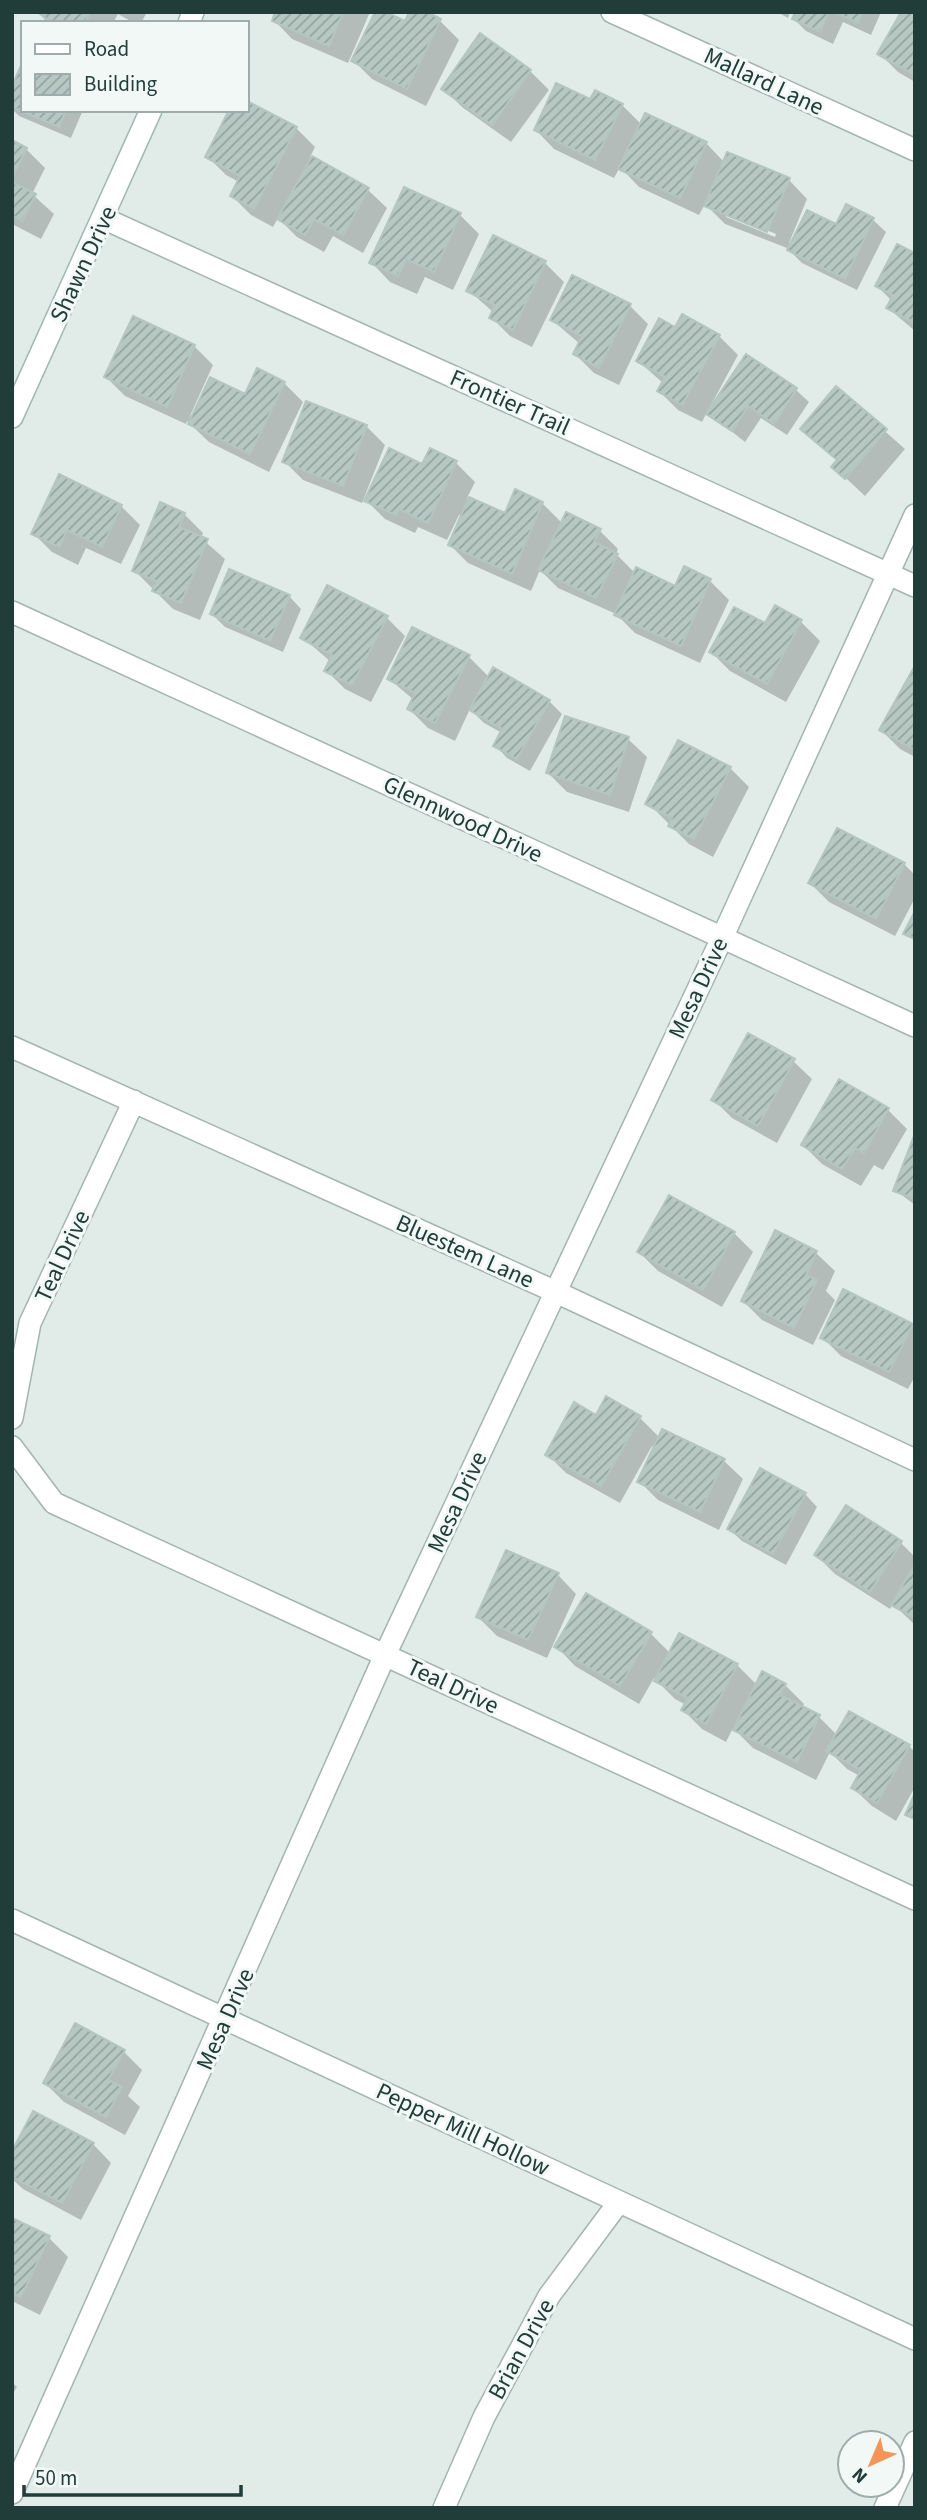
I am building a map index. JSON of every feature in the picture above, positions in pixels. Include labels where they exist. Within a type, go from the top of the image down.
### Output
[{"type":"street","name":"Mallard Lane","points":[[612,12],[915,150]]},
{"type":"street","name":"Shawn Drive","points":[[12,417],[105,219],[150,112]]},
{"type":"street","name":"Frontier Trail","points":[[105,219],[915,586]]},
{"type":"street","name":"Mesa Drive","points":[[12,2493],[385,1655],[722,938],[915,515]]},
{"type":"street","name":"Glennwood Drive","points":[[12,612],[915,1026]]},
{"type":"street","name":"Bluestem Lane","points":[[12,1047],[556,1292],[915,1460]]},
{"type":"street","name":"Teal Drive","points":[[12,1419],[30,1323],[134,1101]]},
{"type":"street","name":"Teal Drive","points":[[12,1447],[54,1503],[915,1899]]},
{"type":"street","name":"Pepper Mill Hollow","points":[[12,1920],[915,2339]]},
{"type":"street","name":"Brian Drive","points":[[444,2508],[484,2417],[549,2296],[619,2202]]},
{"type":"street","points":[[885,2508],[915,2442]]},
{"type":"building","points":[[37,12],[90,12],[86,21],[50,21]]},
{"type":"building","points":[[275,12],[343,12],[329,46],[272,21]]},
{"type":"building","points":[[375,12],[386,12],[405,21],[409,12],[427,12],[441,19],[407,89],[351,61]]},
{"type":"building","points":[[795,12],[829,12],[820,32],[792,19]]},
{"type":"building","points":[[834,12],[863,12],[858,23]]},
{"type":"building","points":[[901,12],[915,12],[915,75],[877,54]]},
{"type":"building","points":[[480,33],[531,70],[492,125],[441,89]]},
{"type":"building","points":[[21,66],[21,111],[12,107],[12,86]]},
{"type":"building","points":[[556,83],[590,99],[595,90],[623,104],[595,160],[534,130]]},
{"type":"building","points":[[248,102],[297,127],[254,209],[230,196],[240,176],[205,157],[228,112],[248,112]]},
{"type":"building","points":[[24,112],[65,112],[59,127]]},
{"type":"building","points":[[645,113],[707,142],[680,198],[618,169]]},
{"type":"building","points":[[12,140],[27,148],[12,177]]},
{"type":"building","points":[[727,152],[790,178],[767,232],[704,206]]},
{"type":"building","points":[[312,156],[369,188],[343,235],[314,219],[305,235],[277,219]]},
{"type":"building","points":[[12,182],[36,194],[22,221],[12,216]]},
{"type":"building","points":[[404,187],[461,213],[434,272],[406,259],[398,276],[369,263]]},
{"type":"building","points":[[846,204],[874,218],[845,279],[787,250],[807,210],[836,224]]},
{"type":"building","points":[[493,235],[546,261],[513,330],[489,318],[495,305],[466,291]]},
{"type":"building","points":[[897,244],[915,253],[915,323],[886,308],[893,295],[875,286]]},
{"type":"building","points":[[572,275],[631,304],[599,368],[573,354],[582,336],[550,320]]},
{"type":"building","points":[[682,314],[720,335],[682,405],[657,391],[665,377],[636,361],[659,318],[675,327]]},
{"type":"building","points":[[133,316],[195,345],[167,407],[104,377]]},
{"type":"building","points":[[746,354],[797,388],[774,424],[748,406],[732,431],[706,414]]},
{"type":"building","points":[[257,368],[285,382],[250,454],[188,424],[210,377],[245,394]]},
{"type":"building","points":[[836,386],[887,429],[845,479],[831,467],[837,460],[800,429]]},
{"type":"building","points":[[306,401],[367,425],[343,486],[282,462]]},
{"type":"building","points":[[389,448],[422,464],[430,448],[457,461],[428,523],[399,509],[396,515],[364,501]]},
{"type":"building","points":[[59,474],[122,505],[102,547],[67,530],[59,547],[31,534]]},
{"type":"building","points":[[515,489],[543,502],[512,574],[448,545],[469,497],[505,513]]},
{"type":"building","points":[[160,502],[185,513],[179,527],[208,539],[181,603],[152,591],[156,581],[132,571]]},
{"type":"building","points":[[566,512],[601,529],[594,542],[618,554],[596,598],[538,570]]},
{"type":"building","points":[[684,566],[711,579],[681,646],[614,615],[636,567],[675,586]]},
{"type":"building","points":[[229,569],[290,595],[270,641],[210,614]]},
{"type":"building","points":[[327,585],[388,616],[352,685],[324,671],[332,655],[300,638]]},
{"type":"building","points":[[775,605],[802,620],[767,684],[709,652],[734,607],[765,623]]},
{"type":"building","points":[[412,627],[470,655],[435,723],[407,709],[415,693],[387,679]]},
{"type":"building","points":[[493,667],[550,700],[517,759],[493,746],[502,729],[469,710]]},
{"type":"building","points":[[915,669],[915,750],[879,730]]},
{"type":"building","points":[[565,716],[629,737],[610,795],[546,773]]},
{"type":"building","points":[[678,740],[731,767],[694,839],[668,826],[672,818],[645,804]]},
{"type":"building","points":[[837,828],[905,863],[876,919],[808,883]]},
{"type":"building","points":[[915,911],[915,939],[903,934]]},
{"type":"building","points":[[748,1033],[795,1059],[758,1126],[711,1100]]},
{"type":"building","points":[[839,1079],[889,1108],[864,1153],[855,1148],[842,1169],[801,1145]]},
{"type":"building","points":[[915,1133],[915,1199],[893,1191]]},
{"type":"building","points":[[669,1195],[735,1232],[703,1290],[637,1252]]},
{"type":"building","points":[[775,1230],[817,1251],[806,1275],[817,1280],[794,1328],[741,1301]]},
{"type":"building","points":[[843,1289],[913,1324],[889,1372],[820,1338]]},
{"type":"building","points":[[606,1396],[641,1416],[601,1486],[545,1455],[574,1402],[596,1415]]},
{"type":"building","points":[[662,1429],[725,1459],[700,1512],[637,1482]]},
{"type":"building","points":[[760,1468],[806,1493],[773,1554],[727,1529]]},
{"type":"building","points":[[846,1505],[902,1541],[870,1592],[814,1555]]},
{"type":"building","points":[[506,1550],[559,1573],[528,1640],[476,1617]]},
{"type":"building","points":[[913,1567],[915,1568],[915,1618],[891,1605]]},
{"type":"building","points":[[586,1593],[652,1632],[620,1686],[554,1647]]},
{"type":"building","points":[[679,1633],[738,1664],[706,1724],[681,1710],[688,1698],[654,1681]]},
{"type":"building","points":[[762,1671],[786,1684],[780,1695],[820,1715],[797,1762],[733,1730]]},
{"type":"building","points":[[849,1711],[910,1745],[877,1803],[851,1788],[861,1770],[826,1751]]},
{"type":"building","points":[[915,1793],[915,1819],[905,1815]]},
{"type":"building","points":[[75,2023],[125,2050],[108,2080],[122,2087],[106,2117],[43,2083]]},
{"type":"building","points":[[33,2111],[94,2143],[62,2203],[12,2177],[12,2151]]},
{"type":"building","points":[[12,2218],[50,2236],[21,2297],[12,2293]]}]
